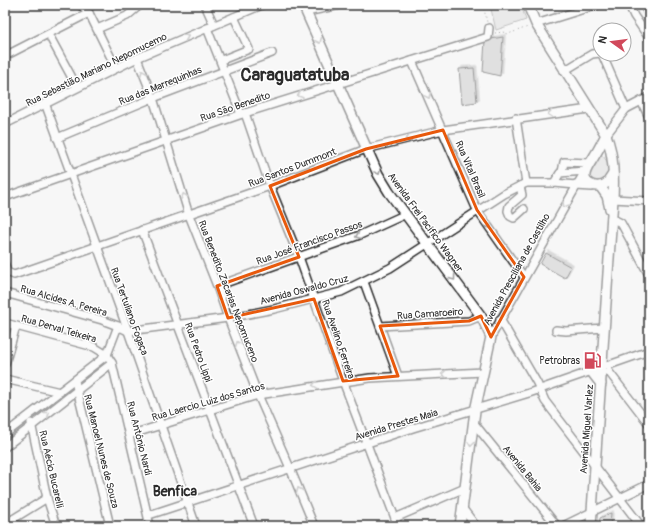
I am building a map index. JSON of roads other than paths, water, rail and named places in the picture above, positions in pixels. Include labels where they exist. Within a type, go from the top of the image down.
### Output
[{"type":"main road","points":[[528,5],[536,24],[607,139],[588,165],[588,181],[596,186],[606,196],[611,216]]},
{"type":"main road","name":"Avenida Frei Pacifico Wagner","points":[[305,9],[366,149],[382,180],[481,316],[491,337]]},
{"type":"main road","name":"Avenida Miguel Varlez","points":[[591,526],[601,383],[606,369],[603,328],[613,199],[613,169],[607,139]]},
{"type":"main road","points":[[576,185],[596,186],[608,183],[613,169],[604,155],[599,154],[588,165]]},
{"type":"main road","name":"Avenida Presciliana de Castilho","points":[[460,526],[475,411],[491,337]]},
{"type":"main road","points":[[591,371],[601,383]]},
{"type":"main road","points":[[586,454],[596,447]]},
{"type":"street","points":[[80,5],[89,13],[116,68]]},
{"type":"street","points":[[97,29],[127,16],[140,5]]},
{"type":"street","name":"Rua Avelino Ferreira","points":[[205,5],[224,70],[243,113],[270,186],[300,257],[343,381],[398,526]]},
{"type":"street","name":"Rua Sebastião Mariano Nepomucemo","points":[[5,124],[76,87],[137,58],[262,5]]},
{"type":"street","points":[[305,9],[340,5]]},
{"type":"street","points":[[536,24],[597,5]]},
{"type":"street","points":[[630,5],[634,16],[649,38]]},
{"type":"street","points":[[5,56],[89,13]]},
{"type":"street","points":[[224,59],[249,49],[234,17]]},
{"type":"street","name":"Rua São Benedito","points":[[5,197],[243,113],[488,37],[489,28]]},
{"type":"street","points":[[50,39],[76,87]]},
{"type":"street","name":"Rua das Marrequinhas","points":[[57,138],[153,98],[272,53]]},
{"type":"street","points":[[564,71],[592,54]]},
{"type":"street","name":"Rua Benedito Zacarias Nepomuceno","points":[[137,58],[153,98],[167,140],[189,215],[258,395],[314,526]]},
{"type":"street","name":"Rua Vital Brasil","points":[[412,61],[444,130],[478,210],[524,277]]},
{"type":"street","points":[[605,62],[626,109]]},
{"type":"street","points":[[607,139],[614,125],[626,109],[649,97]]},
{"type":"street","points":[[640,101],[649,117]]},
{"type":"street","name":"Rua Tertuliano Fogaça","points":[[45,103],[128,331],[159,425],[196,526]]},
{"type":"street","name":"Rua Santos Dummont","points":[[5,265],[7,272],[11,275],[189,215],[366,149],[444,130],[516,118],[589,109]]},
{"type":"street","points":[[516,118],[523,184],[522,195],[509,206],[508,211],[510,216],[514,218],[524,209]]},
{"type":"street","points":[[554,183],[558,174],[562,172],[564,162],[588,165]]},
{"type":"street","name":"Avenida Presciliana de Castilho","points":[[491,337],[588,165]]},
{"type":"street","name":"Avenida Oswaldo Cruz","points":[[128,331],[228,318],[341,292],[390,268],[478,210],[523,184],[554,183],[576,185]]},
{"type":"street","points":[[613,199],[649,201]]},
{"type":"street","name":"Rua José Francisco Passos","points":[[217,286],[360,235],[406,214]]},
{"type":"street","points":[[611,216],[621,223],[649,275]]},
{"type":"street","name":"Rua Pedro Lippi","points":[[142,230],[237,486],[254,526]]},
{"type":"street","points":[[364,282],[398,376]]},
{"type":"street","name":"Rua Alcides A. Pereira","points":[[5,293],[102,320],[128,331]]},
{"type":"street","name":"Rua Camaroeiro","points":[[380,326],[469,320],[481,316]]},
{"type":"street","points":[[500,319],[540,389],[545,401],[641,526]]},
{"type":"street","name":"Rua Derval Teixeira","points":[[5,323],[94,347],[107,355]]},
{"type":"street","points":[[5,364],[16,326]]},
{"type":"street","points":[[6,433],[107,355],[118,326]]},
{"type":"street","points":[[556,330],[566,331],[603,328]]},
{"type":"street","name":"Avenida Prestes Maia","points":[[606,369],[649,351]]},
{"type":"street","name":"Rua Antônio Nardi","points":[[107,355],[112,364],[149,515],[150,526]]},
{"type":"street","name":"Avenida Prestes Maia","points":[[149,515],[366,443],[475,411],[591,371],[614,367],[649,356]]},
{"type":"street","points":[[5,447],[112,364]]},
{"type":"street","points":[[606,369],[649,424]]},
{"type":"street","name":"Rua Laercio Luiz dos Santos","points":[[129,435],[258,395],[343,381],[398,376],[483,372]]},
{"type":"street","points":[[5,379],[60,392]]},
{"type":"street","name":"Rua Manoel Nunes de Souza","points":[[75,381],[76,392],[110,526]]},
{"type":"street","name":"Rua Aécio Bucarelli","points":[[29,416],[47,498],[56,526]]},
{"type":"street","name":"Avenida Bahia","points":[[474,422],[557,526]]},
{"type":"street","points":[[562,526],[649,484]]},
{"type":"street","points":[[395,518],[465,488]]},
{"type":"street","points":[[5,524],[47,498]]},
{"type":"street","points":[[463,509],[476,526]]},
{"type":"place","name":"Petrobras","points":[[593,360]]},
{"type":"district","name":"Caraguatatuba","points":[[295,75]]},
{"type":"district","name":"Benfica","points":[[175,491]]}]
